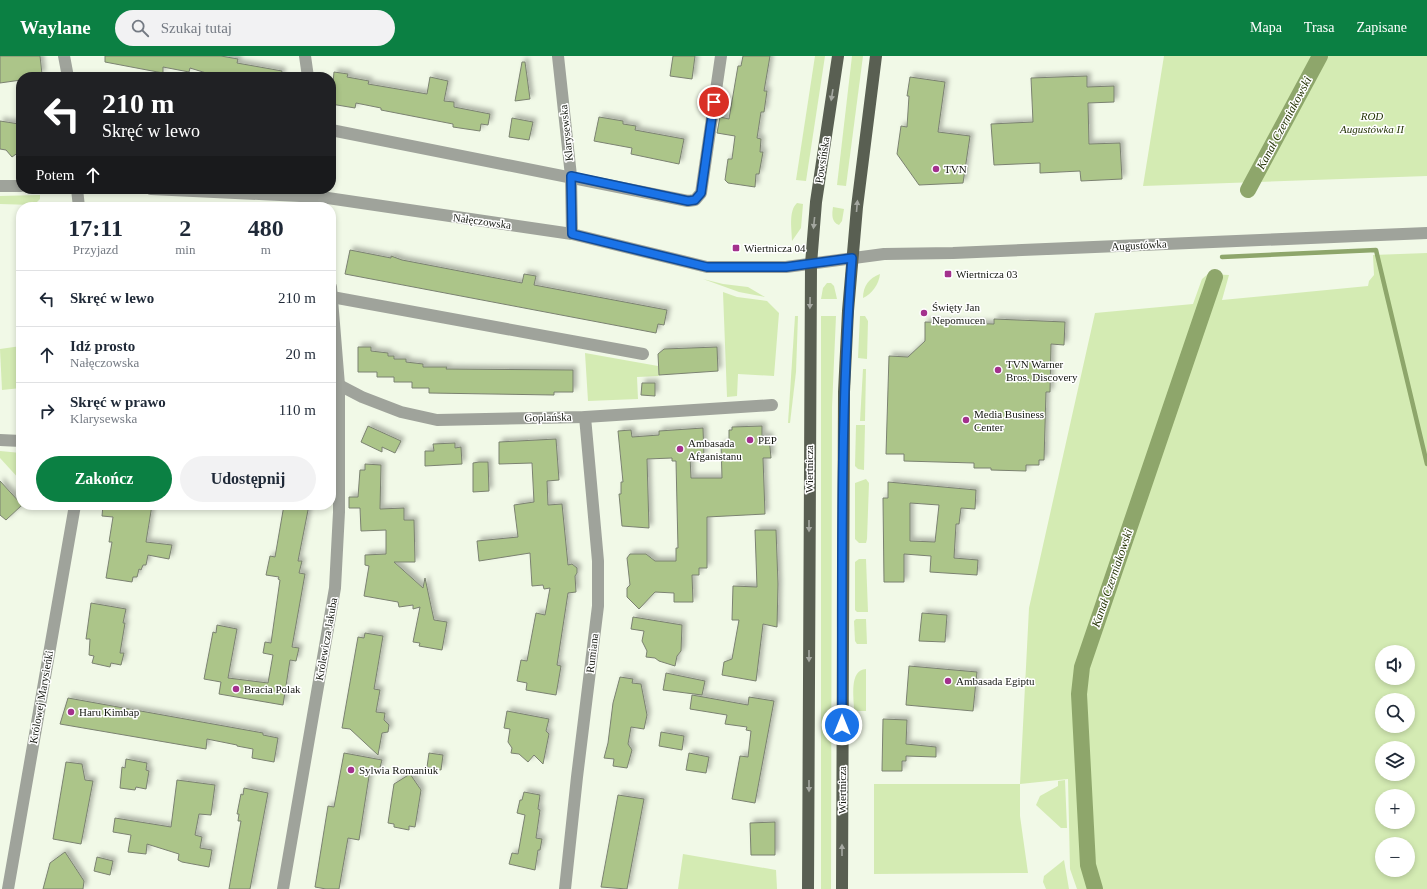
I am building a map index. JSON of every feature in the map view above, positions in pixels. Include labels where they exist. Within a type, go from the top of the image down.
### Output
[{"type":"main road","name":"Powsińska","points":[[811,264],[816,202],[838,56]]},
{"type":"main road","points":[[852,258],[859,187],[876,56]]},
{"type":"main road","name":"Wiertnicza","points":[[842,889],[842,474],[844,392],[852,258]]},
{"type":"main road","name":"Wiertnicza","points":[[808,889],[811,264]]},
{"type":"street","points":[[64,56],[67,72]]},
{"type":"street","points":[[305,56],[307,72]]},
{"type":"street","name":"Klarysewska","points":[[558,56],[571,176],[572,234]]},
{"type":"street","points":[[336,131],[571,176],[688,201],[695,200],[701,193],[720,56]]},
{"type":"street","points":[[0,186],[16,186]]},
{"type":"street","name":"Nałęczowska","points":[[245,194],[321,198],[572,234],[707,267],[775,268],[811,264]]},
{"type":"street","name":"Augustówka","points":[[811,264],[884,254],[953,253],[1427,233]]},
{"type":"street","points":[[336,293],[643,354]]},
{"type":"street","name":"Goplańska","points":[[336,386],[401,412],[438,420],[585,417],[772,405]]},
{"type":"street","name":"Rumiana","points":[[565,889],[598,606],[598,561],[585,417]]},
{"type":"street","name":"Królewicza Jakuba","points":[[283,889],[335,588],[338,512],[336,428]]},
{"type":"street","points":[[0,440],[16,441]]},
{"type":"street","name":"Królowej Marysieńki","points":[[8,889],[74,510]]},
{"type":"green space","points":[[815,56],[825,56],[806,181],[796,180]]},
{"type":"green space","points":[[852,56],[863,56],[846,186],[837,185]]},
{"type":"green space","name":"ROD Augustówka II","points":[[1164,56],[1427,56],[1427,176],[1143,186]]},
{"type":"green space","points":[[40,195],[40,199],[37,202],[16,202],[16,204],[0,204],[0,196]]},
{"type":"green space","points":[[797,203],[803,204],[801,228],[792,241],[791,216]]},
{"type":"green space","points":[[833,207],[844,209],[842,221],[839,225],[833,220]]},
{"type":"green space","points":[[1427,253],[1427,889],[1077,889],[1070,869],[1068,779],[1020,784],[1029,608],[1095,313],[1193,304],[1202,279],[1208,274],[1229,275],[1222,300],[1368,286],[1369,281],[1374,275],[1373,255]]},
{"type":"green space","points":[[880,274],[874,288],[863,298],[867,283]]},
{"type":"green space","points":[[703,279],[723,284],[748,287],[765,297],[739,292]]},
{"type":"green space","points":[[827,283],[831,283],[834,286],[837,299],[821,299],[823,288]]},
{"type":"green space","points":[[723,292],[737,297],[767,301],[779,313],[774,376],[738,374],[737,396],[727,397]]},
{"type":"green space","points":[[795,316],[798,316],[796,372],[790,423],[788,423]]},
{"type":"green space","points":[[821,316],[836,316],[832,407],[831,889],[821,889]]},
{"type":"green space","points":[[860,316],[865,316],[868,321],[867,359],[858,358]]},
{"type":"green space","points":[[16,347],[16,389],[2,390],[0,349]]},
{"type":"green space","points":[[585,353],[658,366],[659,376],[637,377],[638,399],[588,401]]},
{"type":"green space","points":[[863,369],[866,369],[865,421],[860,421]]},
{"type":"green space","points":[[856,425],[865,425],[864,470],[858,469],[855,466]]},
{"type":"green space","points":[[0,451],[16,453],[16,476],[0,458]]},
{"type":"green space","points":[[866,479],[869,483],[867,539],[866,543],[859,543],[855,539],[855,483]]},
{"type":"green space","points":[[859,559],[866,559],[868,612],[857,612],[855,610],[855,562]]},
{"type":"green space","points":[[856,619],[866,619],[867,644],[857,644],[855,641],[854,621]]},
{"type":"green space","points":[[866,669],[866,711],[857,711],[854,709],[853,691],[855,679],[857,674]]},
{"type":"green space","points":[[1065,780],[1067,828],[1061,828],[1036,805],[1040,796],[1058,786],[1058,781]]},
{"type":"green space","points":[[874,784],[1020,784],[1020,816],[1028,873],[874,874]]},
{"type":"green space","points":[[683,854],[776,870],[777,889],[678,889]]},
{"type":"green space","points":[[1064,860],[1069,889],[1046,889],[1043,882],[1044,876]]},
{"type":"building","points":[[0,56],[40,56],[42,72],[16,72],[16,81],[0,83]]},
{"type":"building","points":[[105,56],[221,56],[238,59],[237,63],[282,71],[203,72],[190,68],[189,72],[163,67],[163,72],[158,72],[105,62]]},
{"type":"building","points":[[673,56],[695,56],[692,79],[670,76]]},
{"type":"building","points":[[743,56],[770,56],[764,91],[767,91],[764,112],[761,112],[757,138],[761,139],[760,152],[763,152],[759,174],[756,174],[755,187],[728,183],[725,180],[728,159],[732,159],[735,136],[717,133],[720,117],[729,119],[738,66],[741,66]]},
{"type":"building","points":[[522,62],[525,62],[530,99],[515,101]]},
{"type":"building","points":[[336,72],[348,74],[347,77],[369,81],[368,84],[427,94],[430,77],[448,81],[444,101],[454,102],[454,107],[490,114],[488,125],[481,124],[480,131],[453,127],[453,124],[381,110],[381,108],[356,103],[355,108],[336,105]]},
{"type":"building","name":"TVN","points":[[1087,76],[1087,87],[1114,86],[1114,102],[1088,103],[1089,144],[1120,143],[1122,179],[1081,181],[1080,171],[1040,173],[1040,163],[994,165],[991,124],[1033,122],[1031,78]]},
{"type":"building","name":"TVN","points":[[910,77],[945,82],[938,132],[970,136],[963,183],[919,185],[897,154],[901,126],[907,127],[909,96],[907,96]]},
{"type":"building","points":[[599,117],[623,121],[623,124],[636,126],[635,130],[684,139],[679,164],[631,154],[632,148],[594,141]]},
{"type":"building","points":[[512,118],[533,122],[529,140],[509,137]]},
{"type":"building","points":[[0,121],[16,124],[16,154],[12,157],[6,150],[0,149]]},
{"type":"building","points":[[350,250],[391,258],[391,256],[402,260],[522,283],[524,274],[536,276],[534,285],[667,310],[664,325],[658,324],[656,333],[345,274]]},
{"type":"building","name":"Media Business Center","points":[[994,319],[1065,322],[1064,345],[1051,344],[1050,392],[1046,392],[1044,460],[1039,460],[1039,465],[1026,465],[1026,471],[991,470],[991,468],[974,468],[974,463],[904,461],[904,454],[886,454],[889,356],[908,357],[925,341],[925,322],[994,324]]},
{"type":"building","points":[[358,347],[371,347],[371,351],[388,353],[388,356],[394,356],[394,359],[406,359],[406,362],[423,364],[423,367],[447,367],[446,369],[573,370],[573,392],[554,392],[554,395],[429,393],[429,388],[412,388],[412,382],[394,382],[394,377],[377,377],[377,372],[358,372]]},
{"type":"building","points":[[717,347],[718,371],[659,375],[658,354],[664,349]]},
{"type":"building","points":[[642,383],[655,383],[655,396],[641,395]]},
{"type":"building","points":[[368,426],[401,441],[395,453],[382,447],[382,452],[361,442]]},
{"type":"building","points":[[762,426],[762,436],[769,436],[771,458],[763,458],[765,514],[707,517],[707,568],[699,568],[699,575],[692,575],[693,602],[674,602],[674,593],[655,592],[639,609],[627,597],[627,588],[630,585],[627,558],[630,554],[646,554],[655,561],[676,561],[676,548],[678,548],[676,461],[672,461],[672,458],[647,459],[649,528],[622,526],[619,494],[621,494],[621,482],[623,482],[618,431],[631,430],[632,437],[659,435],[659,431],[703,428],[704,456],[690,456],[691,478],[722,478],[721,444],[729,444],[729,430],[732,430],[732,427]]},
{"type":"building","points":[[556,439],[559,480],[547,481],[548,505],[562,504],[568,565],[572,564],[577,568],[577,573],[575,576],[576,592],[568,593],[557,665],[561,666],[556,695],[526,690],[527,683],[517,681],[521,660],[527,661],[536,613],[545,615],[550,588],[544,589],[543,585],[532,586],[530,553],[479,561],[477,541],[518,537],[514,505],[534,502],[532,463],[499,464],[499,442]]},
{"type":"building","points":[[455,443],[455,448],[461,447],[462,464],[425,466],[425,451],[434,451],[433,444]]},
{"type":"building","points":[[488,462],[489,491],[473,492],[473,463]]},
{"type":"building","points":[[365,464],[381,465],[380,509],[404,508],[404,520],[414,520],[415,562],[394,562],[423,588],[425,578],[434,620],[447,622],[442,650],[419,646],[420,643],[413,642],[420,607],[413,609],[413,605],[399,607],[398,602],[364,596],[369,566],[365,565],[365,555],[386,554],[386,530],[361,531],[360,508],[349,508],[349,497],[358,497],[360,470],[365,470]]},
{"type":"building","points":[[0,481],[16,498],[17,510],[6,520],[0,515]]},
{"type":"building","points":[[888,482],[976,490],[975,509],[961,508],[959,524],[956,524],[954,558],[978,560],[977,575],[930,572],[931,556],[904,554],[904,582],[884,582],[883,498],[888,498]],"holes":[[[910,503],[939,505],[935,542],[910,541]]]},
{"type":"building","points":[[103,510],[151,510],[146,542],[172,545],[169,559],[148,555],[146,565],[143,565],[141,570],[139,569],[137,577],[133,577],[132,582],[106,578],[112,542],[109,542],[113,517],[102,516]]},
{"type":"building","points":[[283,510],[308,510],[298,561],[302,561],[299,573],[305,574],[292,647],[299,648],[296,661],[290,660],[283,705],[219,694],[221,682],[204,679],[213,632],[216,633],[217,625],[237,629],[228,678],[268,683],[273,655],[263,653],[265,642],[271,643],[280,580],[278,579],[279,577],[266,575],[270,556],[275,557]]},
{"type":"building","points":[[755,530],[776,530],[778,584],[777,627],[763,624],[756,681],[722,675],[724,662],[732,659],[739,620],[732,620],[733,586],[757,587]]},
{"type":"building","points":[[91,603],[126,609],[120,653],[124,653],[121,665],[111,663],[110,667],[92,663],[94,656],[89,655],[90,639],[86,639]]},
{"type":"building","points":[[922,613],[947,615],[945,642],[919,641]]},
{"type":"building","points":[[633,617],[682,625],[681,651],[677,656],[675,666],[659,661],[655,658],[646,657],[647,651],[642,641],[644,631],[631,629]]},
{"type":"building","points":[[365,633],[383,636],[374,689],[380,690],[376,712],[385,713],[384,720],[389,725],[388,732],[382,733],[378,755],[350,729],[342,728],[358,637],[364,638]]},
{"type":"building","points":[[909,666],[977,672],[973,711],[906,705]]},
{"type":"building","points":[[666,673],[705,681],[702,695],[663,690]]},
{"type":"building","points":[[620,677],[633,679],[632,683],[641,684],[647,715],[644,729],[631,727],[628,744],[632,750],[627,768],[613,766],[614,759],[604,758],[608,743],[613,703]]},
{"type":"building","points":[[692,695],[748,705],[749,697],[774,701],[755,803],[732,799],[740,756],[748,757],[751,731],[746,730],[747,727],[725,724],[727,715],[690,709]]},
{"type":"building","points":[[68,698],[263,733],[263,735],[278,738],[274,762],[252,758],[253,749],[207,739],[206,749],[60,724]]},
{"type":"building","points":[[507,711],[549,719],[546,731],[549,734],[543,764],[534,755],[528,762],[519,754],[511,753],[512,748],[508,742],[510,729],[504,728]]},
{"type":"building","points":[[883,719],[907,720],[906,744],[936,747],[936,757],[906,756],[906,761],[902,761],[902,771],[882,771]]},
{"type":"building","points":[[661,732],[684,736],[682,750],[659,746]]},
{"type":"building","points":[[344,753],[382,760],[379,771],[370,770],[359,840],[348,838],[339,889],[326,889],[315,887],[328,806],[334,807]]},
{"type":"building","points":[[429,753],[443,755],[441,770],[427,767]]},
{"type":"building","points":[[689,753],[709,757],[706,773],[686,770]]},
{"type":"building","points":[[126,759],[147,763],[146,770],[149,771],[146,789],[136,787],[135,790],[120,788],[122,767],[125,768]]},
{"type":"building","points":[[66,762],[82,764],[85,780],[93,781],[81,844],[53,839]]},
{"type":"building","points":[[410,774],[421,790],[415,827],[409,826],[409,830],[394,827],[394,824],[388,823],[394,784]]},
{"type":"building","points":[[177,780],[215,785],[211,815],[199,814],[195,835],[202,837],[200,848],[212,850],[209,867],[182,862],[178,860],[179,854],[147,844],[146,854],[128,852],[131,835],[113,832],[115,818],[171,827]]},
{"type":"building","points":[[244,788],[268,793],[250,889],[229,889],[241,821],[238,821],[239,814],[237,814],[241,794],[243,795]]},
{"type":"building","points":[[524,792],[540,795],[538,809],[540,810],[536,838],[542,839],[540,850],[538,850],[535,870],[509,864],[512,853],[518,854],[525,815],[517,813],[520,800],[522,800]]},
{"type":"building","points":[[618,795],[644,799],[627,889],[601,887]]},
{"type":"building","points":[[775,822],[775,855],[751,855],[750,823]]},
{"type":"building","points":[[65,852],[84,881],[83,889],[43,889],[50,863]]},
{"type":"building","points":[[97,857],[113,861],[110,875],[94,871]]},
{"type":"waterway","name":"Kanał Czerniakowski","points":[[1248,190],[1320,56]]},
{"type":"waterway","points":[[1222,257],[1376,250],[1427,464]]},
{"type":"waterway","name":"Kanał Czerniakowski","points":[[1095,889],[1088,865],[1079,694],[1082,667],[1215,277]]},
{"type":"place","name":"TVN","points":[[936,169]]},
{"type":"place","name":"Wiertnicza 04","points":[[736,248]]},
{"type":"place","name":"Wiertnicza 03","points":[[948,274]]},
{"type":"place","name":"Święty Jan Nepomucen","points":[[924,313]]},
{"type":"place","name":"TVN Warner Bros. Discovery","points":[[998,370]]},
{"type":"place","name":"Media Business Center","points":[[966,420]]},
{"type":"place","name":"PEP","points":[[750,440]]},
{"type":"place","name":"Ambasada Afganistanu","points":[[680,449]]},
{"type":"place","name":"Ambasada Egiptu","points":[[948,681]]},
{"type":"place","name":"Bracia Polak","points":[[236,689]]},
{"type":"place","name":"Haru Kimbap","points":[[71,712]]},
{"type":"place","name":"Sylwia Romaniuk","points":[[351,770]]},
{"type":"route","points":[[714,102],[701,193],[695,200],[688,201],[571,176],[572,234],[707,267],[775,268],[852,258],[844,392],[842,474],[842,725]]}]
